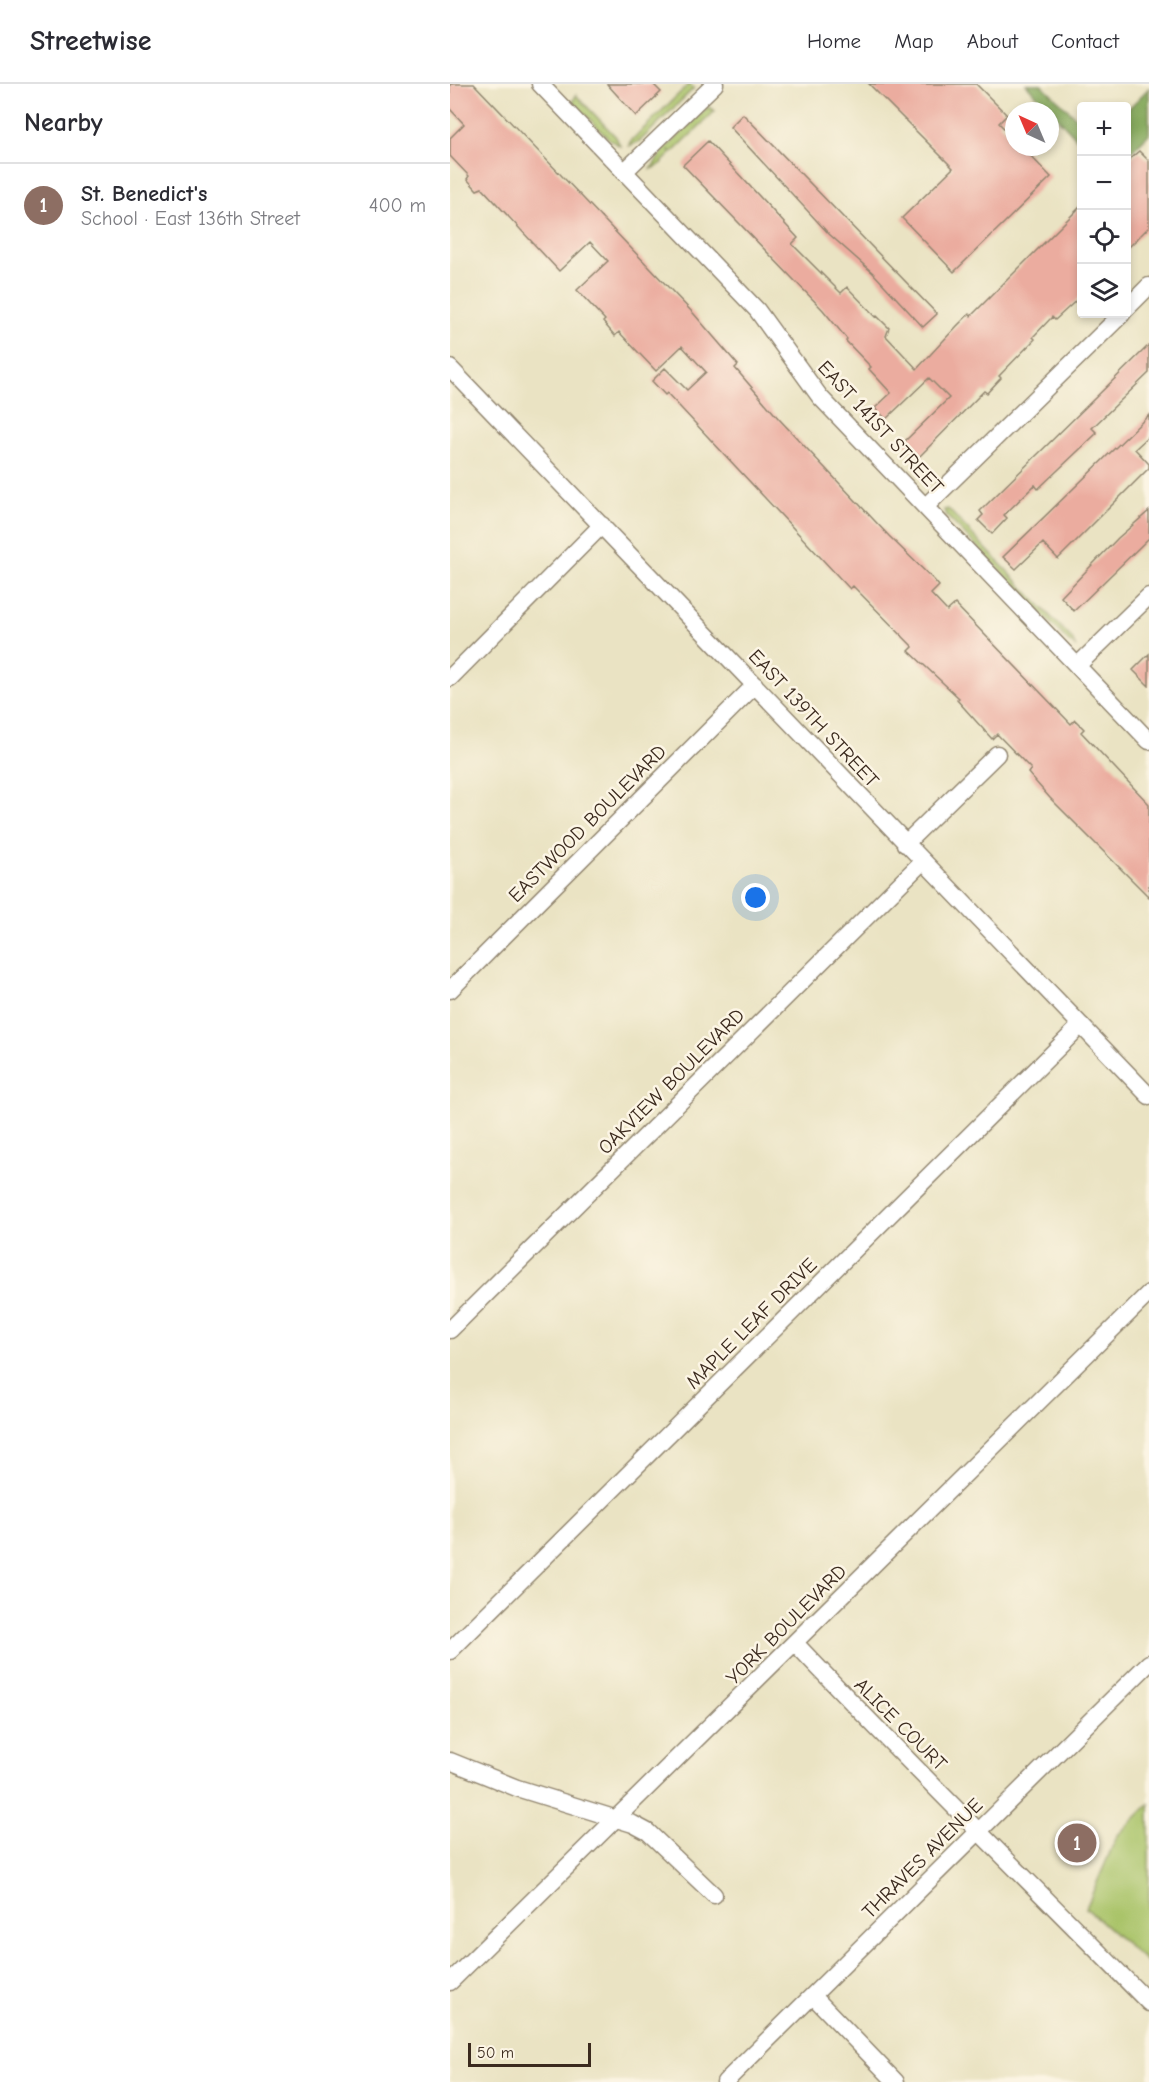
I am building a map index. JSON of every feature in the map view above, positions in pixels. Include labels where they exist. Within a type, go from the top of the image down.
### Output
[{"type":"street","name":"EAST 141ST STREET","points":[[540,84],[757,310],[820,397],[1149,741]]},
{"type":"street","points":[[624,172],[715,84]]},
{"type":"street","points":[[1131,304],[1149,286]]},
{"type":"street","points":[[925,507],[1118,318]]},
{"type":"street","name":"EAST 139TH STREET","points":[[450,368],[755,685],[904,844],[1149,1096]]},
{"type":"street","points":[[450,678],[602,525]]},
{"type":"street","points":[[1077,666],[1149,596]]},
{"type":"street","name":"EASTWOOD BOULEVARD","points":[[450,990],[755,685]]},
{"type":"street","points":[[904,844],[997,754]]},
{"type":"street","name":"OAKVIEW BOULEVARD","points":[[450,1330],[922,862]]},
{"type":"street","name":"MAPLE LEAF DRIVE","points":[[450,1651],[1081,1024]]},
{"type":"street","name":"YORK BOULEVARD","points":[[450,1982],[796,1644],[1149,1293]]},
{"type":"street","name":"ALICE COURT","points":[[796,1644],[873,1728],[979,1831],[1149,2003]]},
{"type":"street","name":"THRAVES AVENUE","points":[[725,2082],[1149,1664]]},
{"type":"street","points":[[450,1761],[517,1788],[619,1817],[648,1832],[714,1895]]},
{"type":"street","points":[[813,1996],[896,2082]]},
{"type":"green space","points":[[689,84],[694,88],[640,141],[629,146],[630,142]]},
{"type":"green space","points":[[1026,84],[1041,84],[1077,118],[1077,139],[1059,119],[1059,102],[1043,102]]},
{"type":"green space","points":[[1149,88],[1149,134],[1131,152],[1131,106]]},
{"type":"green space","points":[[576,95],[616,137],[620,146],[610,140],[573,102]]},
{"type":"green space","points":[[708,107],[715,111],[673,152],[669,151],[671,154],[658,166],[651,169],[663,151]]},
{"type":"green space","points":[[948,509],[1072,639],[1075,646],[946,515],[944,510]]},
{"type":"green space","points":[[1149,1804],[1149,1964],[1086,1908],[1117,1836]]},
{"type":"building","points":[[450,84],[474,84],[694,314],[738,365],[735,368],[779,419],[889,536],[934,580],[939,586],[931,594],[947,611],[955,604],[1071,724],[1075,720],[1084,729],[1081,732],[1149,804],[1149,897],[1050,798],[1028,773],[1031,769],[997,734],[992,739],[957,700],[959,698],[909,651],[913,647],[853,586],[850,589],[667,393],[665,395],[652,381],[665,368],[687,390],[706,372],[682,346],[656,371],[619,332],[615,336],[603,322],[605,320],[577,290],[608,261],[590,242],[559,271],[482,188],[477,190],[467,179],[469,176],[450,156],[450,138],[464,124],[450,109]]},
{"type":"building","points":[[607,84],[653,84],[661,92],[636,116]]},
{"type":"building","points":[[869,84],[976,84],[1005,113],[1005,117],[999,123],[1005,129],[1005,156],[1031,156],[1051,177],[954,272],[902,218],[953,168]]},
{"type":"building","points":[[743,114],[937,314],[923,327],[873,273],[829,234],[730,127]]},
{"type":"building","points":[[708,141],[798,238],[792,244],[841,293],[847,287],[889,328],[886,336],[917,369],[969,314],[971,316],[1077,210],[1077,300],[1055,320],[1052,317],[1033,337],[1035,339],[999,376],[1001,378],[987,393],[984,391],[919,457],[904,442],[949,398],[929,378],[886,419],[875,408],[891,393],[869,369],[871,367],[846,341],[847,339],[823,310],[683,165]]},
{"type":"building","points":[[1139,151],[1149,161],[1149,227],[1131,245],[1131,210],[1131,158]]},
{"type":"building","points":[[1149,345],[1149,373],[1092,428],[1097,433],[1038,489],[1035,485],[1004,515],[1007,518],[992,534],[978,520],[983,515],[980,511]]},
{"type":"building","points":[[1149,415],[1149,436],[1135,449],[1149,464],[1149,468],[1058,559],[1043,543],[1016,569],[1003,557]]},
{"type":"building","points":[[1149,511],[1149,538],[1074,611],[1061,597],[1118,538]]},
{"type":"building","points":[[1149,654],[1149,686],[1133,670]]},
{"type":"place","name":"St. Benedict's","points":[[1077,1843]]}]
